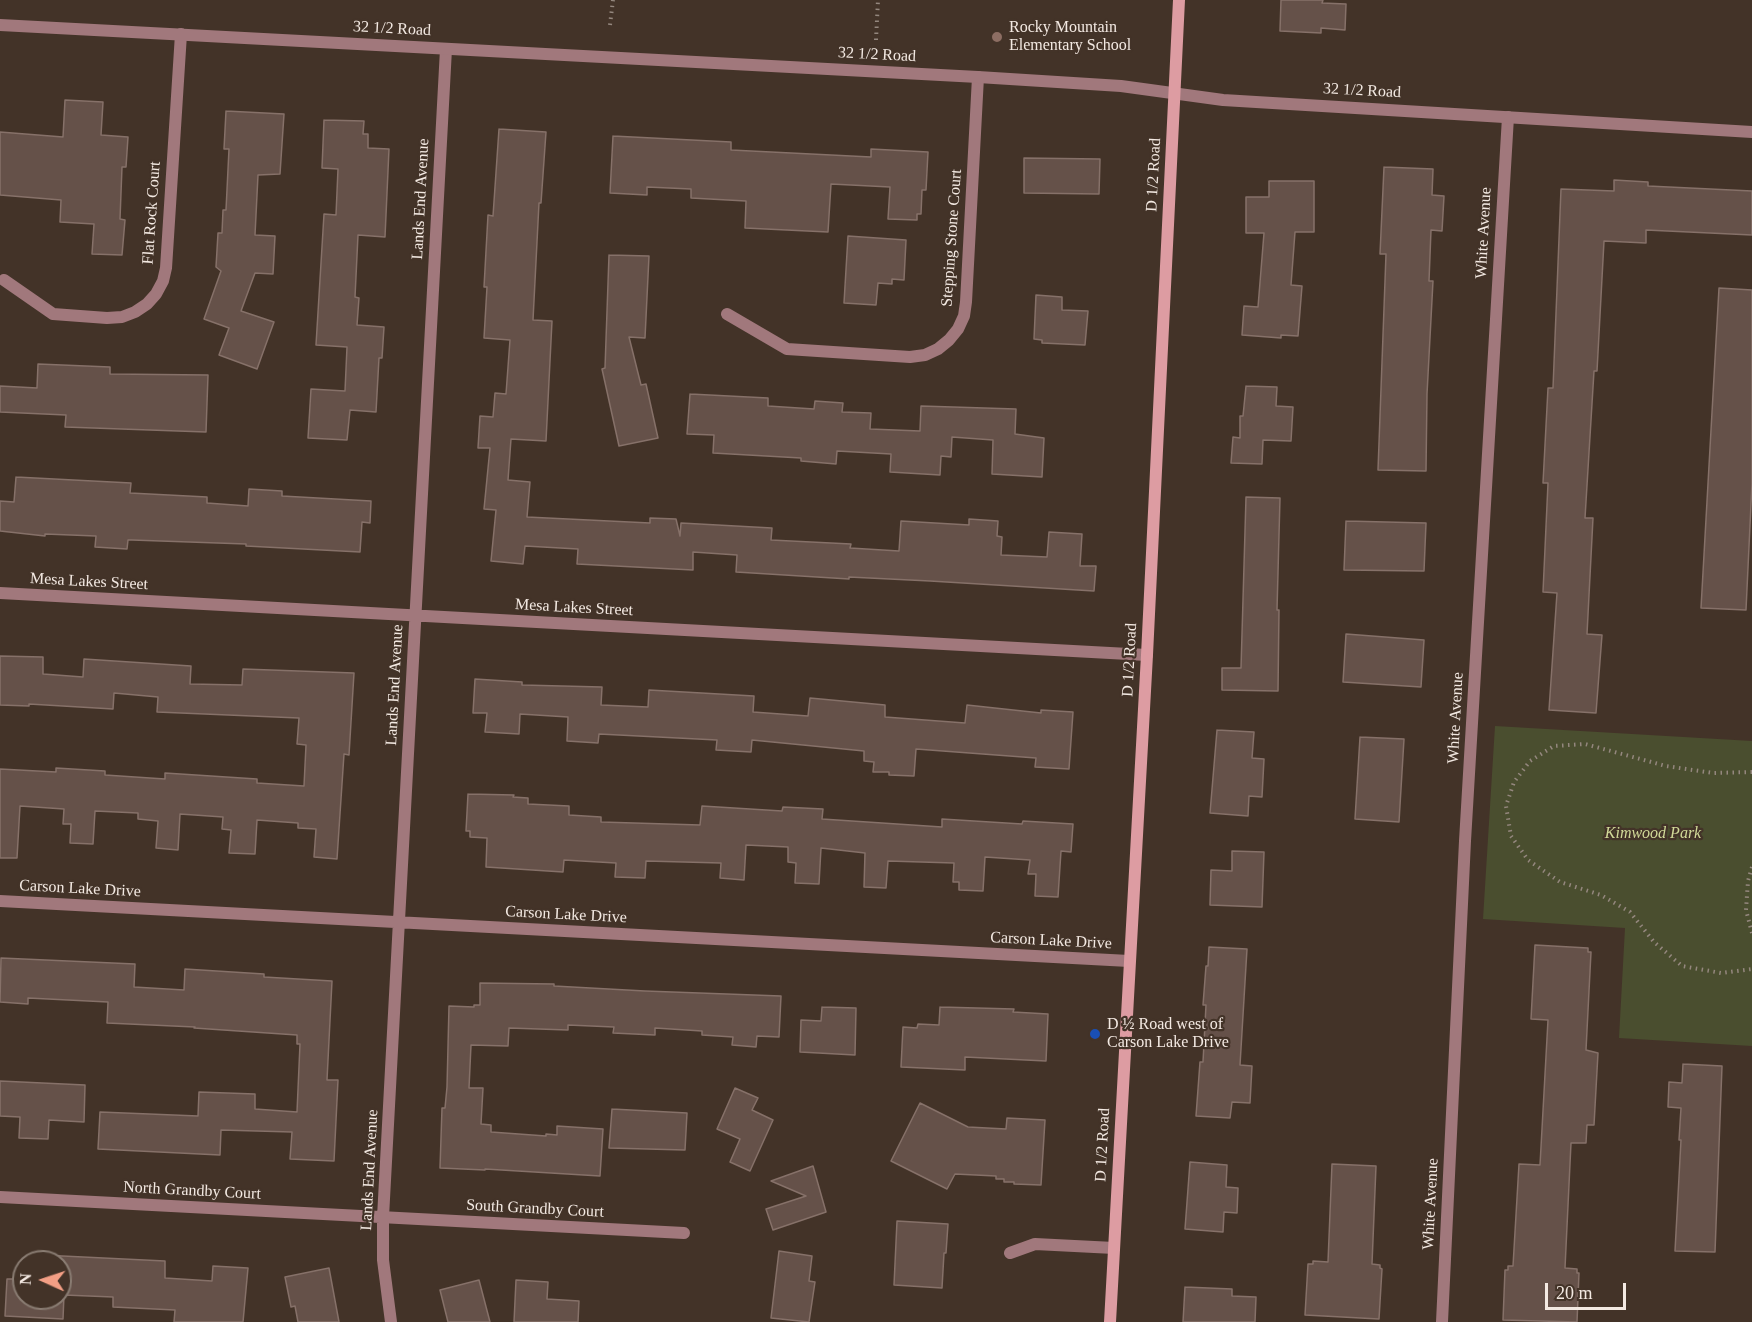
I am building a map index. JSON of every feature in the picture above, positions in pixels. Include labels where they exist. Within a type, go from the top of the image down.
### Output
[{"type":"main road","name":"D 1/2 Road","points":[[1110,1322],[1147,655],[1179,0]]},
{"type":"street","name":"32 1/2 Road","points":[[0,25],[978,77],[1121,86],[1223,100],[1752,132]]},
{"type":"street","name":"Flat Rock Court","points":[[4,280],[53,314],[122,317],[147,304],[156,294],[163,281],[166,268],[180,34]]},
{"type":"street","name":"Lands End Avenue","points":[[391,1322],[383,1260],[383,1217],[446,49]]},
{"type":"street","name":"Stepping Stone Court","points":[[727,315],[787,349],[910,357],[925,355],[938,349],[949,340],[958,329],[964,316],[966,302],[978,77]]},
{"type":"street","name":"White Avenue","points":[[1442,1322],[1466,830],[1508,117]]},
{"type":"street","name":"Mesa Lakes Street","points":[[0,593],[1147,655]]},
{"type":"street","name":"Carson Lake Drive","points":[[0,901],[1129,961]]},
{"type":"street","name":"North Grandby Court","points":[[0,1197],[383,1217]]},
{"type":"street","name":"South Grandby Court","points":[[383,1217],[684,1233]]},
{"type":"street","points":[[1010,1253],[1035,1244],[1114,1248]]},
{"type":"path","points":[[610,25],[613,0]]},
{"type":"path","points":[[876,40],[878,0]]},
{"type":"path","points":[[1752,772],[1713,773],[1666,766],[1585,744],[1554,746],[1530,761],[1514,782],[1506,806],[1511,836],[1528,860],[1560,882],[1600,896],[1630,912],[1654,942],[1682,966],[1721,973],[1752,969]]},
{"type":"path","points":[[1752,867],[1748,881],[1746,910],[1752,933]]},
{"type":"green space","name":"Kimwood Park","points":[[1495,726],[1752,741],[1752,1046],[1619,1038],[1625,928],[1483,919]]},
{"type":"building","points":[[1281,0],[1323,0],[1322,3],[1346,4],[1345,30],[1321,28],[1321,33],[1280,31]]},
{"type":"building","points":[[65,100],[103,102],[101,135],[128,137],[126,167],[122,167],[120,219],[125,220],[122,255],[92,254],[94,224],[60,222],[61,200],[0,195],[0,132],[63,137]]},
{"type":"building","points":[[226,111],[284,114],[280,174],[258,175],[255,235],[275,236],[273,274],[255,273],[241,311],[274,322],[257,369],[219,355],[229,328],[204,319],[221,271],[216,267],[218,233],[222,233],[223,210],[226,210],[229,149],[224,149]]},
{"type":"building","points":[[324,120],[364,121],[363,134],[368,134],[368,148],[389,149],[385,237],[358,235],[355,297],[359,298],[357,325],[384,327],[382,358],[379,358],[376,412],[350,410],[347,440],[308,438],[311,389],[345,391],[347,347],[316,345],[324,214],[336,215],[338,169],[322,168]]},
{"type":"building","points":[[499,129],[546,132],[541,203],[539,203],[533,320],[552,321],[546,441],[511,439],[508,480],[530,482],[527,517],[650,523],[650,518],[676,519],[680,536],[681,523],[772,528],[771,540],[851,544],[850,548],[899,551],[901,521],[969,525],[969,519],[998,521],[997,536],[1002,537],[1001,555],[1047,557],[1049,532],[1082,534],[1080,566],[1096,566],[1094,591],[736,572],[737,555],[693,552],[693,570],[577,564],[578,549],[525,546],[523,564],[491,561],[496,510],[484,509],[490,448],[478,448],[480,416],[493,417],[495,393],[506,394],[510,340],[484,338],[488,215],[493,216]]},
{"type":"building","points":[[613,136],[731,142],[731,150],[871,157],[871,149],[928,152],[926,190],[922,190],[921,214],[917,214],[917,220],[888,219],[890,187],[831,184],[828,232],[745,228],[746,201],[691,198],[691,189],[647,187],[647,195],[610,193]]},
{"type":"building","points":[[1024,158],[1100,159],[1099,194],[1024,193]]},
{"type":"building","points":[[1384,167],[1433,169],[1432,195],[1444,196],[1442,231],[1431,230],[1429,281],[1433,281],[1427,394],[1426,471],[1378,470],[1386,254],[1380,254]]},
{"type":"building","points":[[1614,180],[1648,182],[1648,186],[1752,191],[1752,235],[1646,230],[1646,243],[1604,241],[1597,371],[1594,371],[1585,518],[1593,518],[1587,634],[1602,635],[1596,713],[1549,710],[1557,593],[1543,592],[1548,483],[1543,483],[1548,388],[1553,388],[1561,189],[1614,191]]},
{"type":"building","points":[[1269,181],[1314,181],[1314,232],[1295,232],[1291,285],[1302,286],[1298,336],[1281,335],[1281,338],[1242,335],[1244,306],[1258,307],[1264,233],[1246,233],[1246,197],[1269,197]]},
{"type":"building","points":[[848,236],[906,240],[904,280],[892,279],[892,284],[878,283],[876,305],[844,303]]},
{"type":"building","points":[[609,255],[649,256],[645,338],[629,337],[641,385],[646,384],[658,438],[619,446],[602,369],[605,368]]},
{"type":"building","points":[[1719,288],[1752,290],[1752,483],[1746,610],[1701,608]]},
{"type":"building","points":[[1036,295],[1062,297],[1062,310],[1088,311],[1085,345],[1042,343],[1042,340],[1034,339]]},
{"type":"building","points":[[38,364],[110,367],[110,374],[208,375],[206,432],[65,427],[66,415],[0,412],[0,386],[37,388]]},
{"type":"building","points":[[1246,386],[1277,387],[1276,406],[1293,407],[1291,441],[1263,440],[1262,464],[1231,463],[1233,437],[1240,438],[1240,416],[1243,416]]},
{"type":"building","points":[[690,394],[768,398],[768,406],[814,409],[815,401],[843,403],[842,412],[871,413],[870,429],[920,431],[921,406],[1016,409],[1015,434],[1044,438],[1042,477],[992,474],[993,440],[952,437],[951,457],[941,456],[940,475],[890,472],[891,454],[837,451],[836,464],[801,461],[801,458],[713,453],[714,435],[687,434]]},
{"type":"building","points":[[16,477],[131,483],[130,493],[207,497],[207,503],[248,506],[249,489],[282,491],[282,496],[371,501],[370,523],[362,522],[360,552],[246,546],[246,544],[132,540],[128,540],[127,549],[95,547],[96,536],[45,534],[45,536],[0,531],[0,501],[14,502]]},
{"type":"building","points":[[1246,497],[1280,498],[1277,610],[1279,610],[1278,691],[1222,690],[1222,668],[1241,668]]},
{"type":"building","points":[[1346,521],[1426,523],[1424,571],[1344,570]]},
{"type":"building","points":[[1346,634],[1424,640],[1421,687],[1343,682]]},
{"type":"building","points":[[0,656],[43,657],[43,674],[83,677],[84,659],[191,666],[190,684],[242,685],[243,669],[354,673],[349,755],[344,754],[337,859],[314,857],[316,829],[298,828],[298,823],[257,820],[255,854],[229,853],[231,830],[222,829],[223,817],[180,814],[178,850],[156,848],[158,821],[138,819],[138,813],[95,811],[93,844],[70,843],[71,824],[63,824],[64,809],[20,806],[17,858],[0,858],[0,769],[56,772],[56,768],[105,771],[105,775],[165,779],[165,773],[257,779],[257,783],[304,786],[306,745],[297,744],[299,718],[157,712],[158,697],[114,693],[113,709],[29,704],[29,706],[0,705]]},
{"type":"building","points":[[475,679],[522,682],[522,685],[602,687],[601,705],[648,707],[649,690],[754,696],[753,712],[808,716],[810,698],[885,705],[885,717],[965,723],[967,705],[1041,713],[1041,710],[1073,712],[1069,769],[1035,767],[1036,758],[916,749],[914,776],[889,775],[889,772],[873,772],[874,762],[864,761],[864,751],[752,740],[751,752],[716,750],[717,740],[599,734],[598,743],[567,741],[568,717],[520,714],[519,734],[485,732],[487,713],[473,713]]},
{"type":"building","points":[[1217,730],[1254,732],[1252,758],[1264,759],[1262,797],[1249,796],[1248,816],[1210,813]]},
{"type":"building","points":[[1360,737],[1404,739],[1399,822],[1355,819]]},
{"type":"building","points":[[468,794],[514,795],[513,797],[528,798],[528,804],[569,806],[569,815],[601,817],[601,822],[700,825],[702,806],[782,811],[783,807],[823,809],[822,819],[942,827],[942,819],[1022,824],[1023,821],[1073,824],[1071,852],[1061,851],[1058,897],[1035,896],[1036,874],[1028,874],[1030,860],[985,857],[983,891],[959,890],[959,882],[953,882],[954,863],[888,861],[886,888],[864,887],[865,853],[821,848],[819,884],[795,883],[796,863],[788,862],[788,847],[746,845],[744,880],[720,878],[721,863],[646,861],[645,878],[615,877],[616,863],[564,860],[563,872],[486,867],[487,838],[470,837],[470,831],[466,831]]},
{"type":"building","points":[[1232,851],[1264,852],[1262,907],[1210,905],[1211,870],[1232,871]]},
{"type":"building","points":[[1535,945],[1588,948],[1588,952],[1591,952],[1586,1050],[1598,1053],[1594,1125],[1587,1125],[1586,1143],[1571,1143],[1565,1268],[1577,1269],[1579,1273],[1577,1322],[1503,1320],[1505,1270],[1508,1270],[1508,1266],[1513,1266],[1519,1164],[1540,1165],[1548,1020],[1531,1019]]},
{"type":"building","points":[[1209,947],[1247,949],[1240,1065],[1252,1066],[1250,1103],[1232,1102],[1230,1118],[1196,1116],[1200,1062],[1203,1062],[1206,1005],[1203,1005]]},
{"type":"building","points":[[1,958],[135,964],[134,987],[184,990],[185,969],[332,981],[327,1080],[338,1080],[334,1161],[290,1159],[292,1132],[221,1130],[220,1155],[98,1149],[100,1112],[198,1116],[199,1092],[255,1094],[255,1109],[297,1112],[300,1044],[297,1044],[297,1035],[107,1023],[108,1002],[28,998],[28,1004],[0,1002]]},
{"type":"building","points":[[480,983],[554,984],[554,986],[645,991],[781,996],[779,1037],[757,1036],[756,1047],[732,1045],[733,1037],[702,1035],[702,1031],[655,1028],[655,1035],[613,1033],[614,1027],[568,1025],[568,1030],[509,1028],[508,1046],[471,1045],[469,1088],[483,1088],[481,1124],[491,1125],[491,1132],[546,1136],[546,1134],[557,1135],[557,1126],[603,1129],[600,1176],[440,1168],[442,1108],[445,1108],[447,1087],[449,1006],[474,1007],[474,1005],[480,1005]]},
{"type":"building","points":[[822,1007],[856,1008],[855,1055],[800,1052],[801,1020],[821,1021]]},
{"type":"building","points":[[940,1007],[1014,1009],[1013,1012],[1048,1014],[1046,1061],[965,1057],[965,1070],[901,1067],[903,1027],[917,1028],[918,1024],[939,1025]]},
{"type":"building","points":[[1683,1064],[1722,1066],[1715,1252],[1675,1251],[1681,1108],[1668,1107],[1669,1082],[1682,1083]]},
{"type":"building","points":[[0,1081],[85,1085],[84,1122],[49,1120],[48,1139],[19,1138],[20,1117],[0,1116]]},
{"type":"building","points":[[735,1088],[758,1098],[752,1110],[773,1120],[750,1171],[730,1162],[740,1139],[717,1129]]},
{"type":"building","points":[[920,1103],[968,1127],[1006,1129],[1007,1118],[1045,1120],[1041,1185],[1004,1182],[1004,1179],[996,1179],[996,1176],[955,1174],[947,1189],[891,1161]]},
{"type":"building","points":[[612,1109],[687,1113],[685,1150],[609,1148]]},
{"type":"building","points":[[1190,1162],[1227,1165],[1226,1187],[1238,1188],[1237,1213],[1224,1212],[1223,1232],[1185,1229]]},
{"type":"building","points":[[1332,1164],[1376,1166],[1372,1264],[1380,1265],[1382,1269],[1379,1319],[1305,1315],[1308,1264],[1313,1264],[1313,1261],[1328,1262]]},
{"type":"building","points":[[813,1166],[826,1212],[773,1230],[766,1209],[806,1196],[771,1181]]},
{"type":"building","points":[[897,1221],[948,1224],[942,1288],[894,1285]]},
{"type":"building","points":[[779,1251],[812,1256],[809,1281],[815,1282],[809,1322],[771,1318]]},
{"type":"building","points":[[72,1256],[165,1261],[165,1278],[212,1281],[213,1266],[248,1268],[243,1322],[174,1322],[175,1310],[113,1307],[113,1297],[72,1295]]},
{"type":"building","points":[[329,1268],[339,1322],[298,1322],[295,1306],[291,1307],[285,1277]]},
{"type":"building","points":[[7,1279],[12,1279],[12,1310],[63,1310],[63,1319],[5,1316]]},
{"type":"building","points":[[479,1280],[490,1322],[448,1322],[440,1290]]},
{"type":"building","points":[[516,1280],[548,1282],[547,1299],[579,1301],[578,1322],[514,1322]]},
{"type":"building","points":[[1185,1287],[1232,1289],[1232,1296],[1256,1297],[1255,1322],[1183,1322]]},
{"type":"place","name":"Rocky Mountain Elementary School","points":[[997,37]]},
{"type":"place","name":"D ½ Road west of Carson Lake Drive","points":[[1095,1034]]}]
